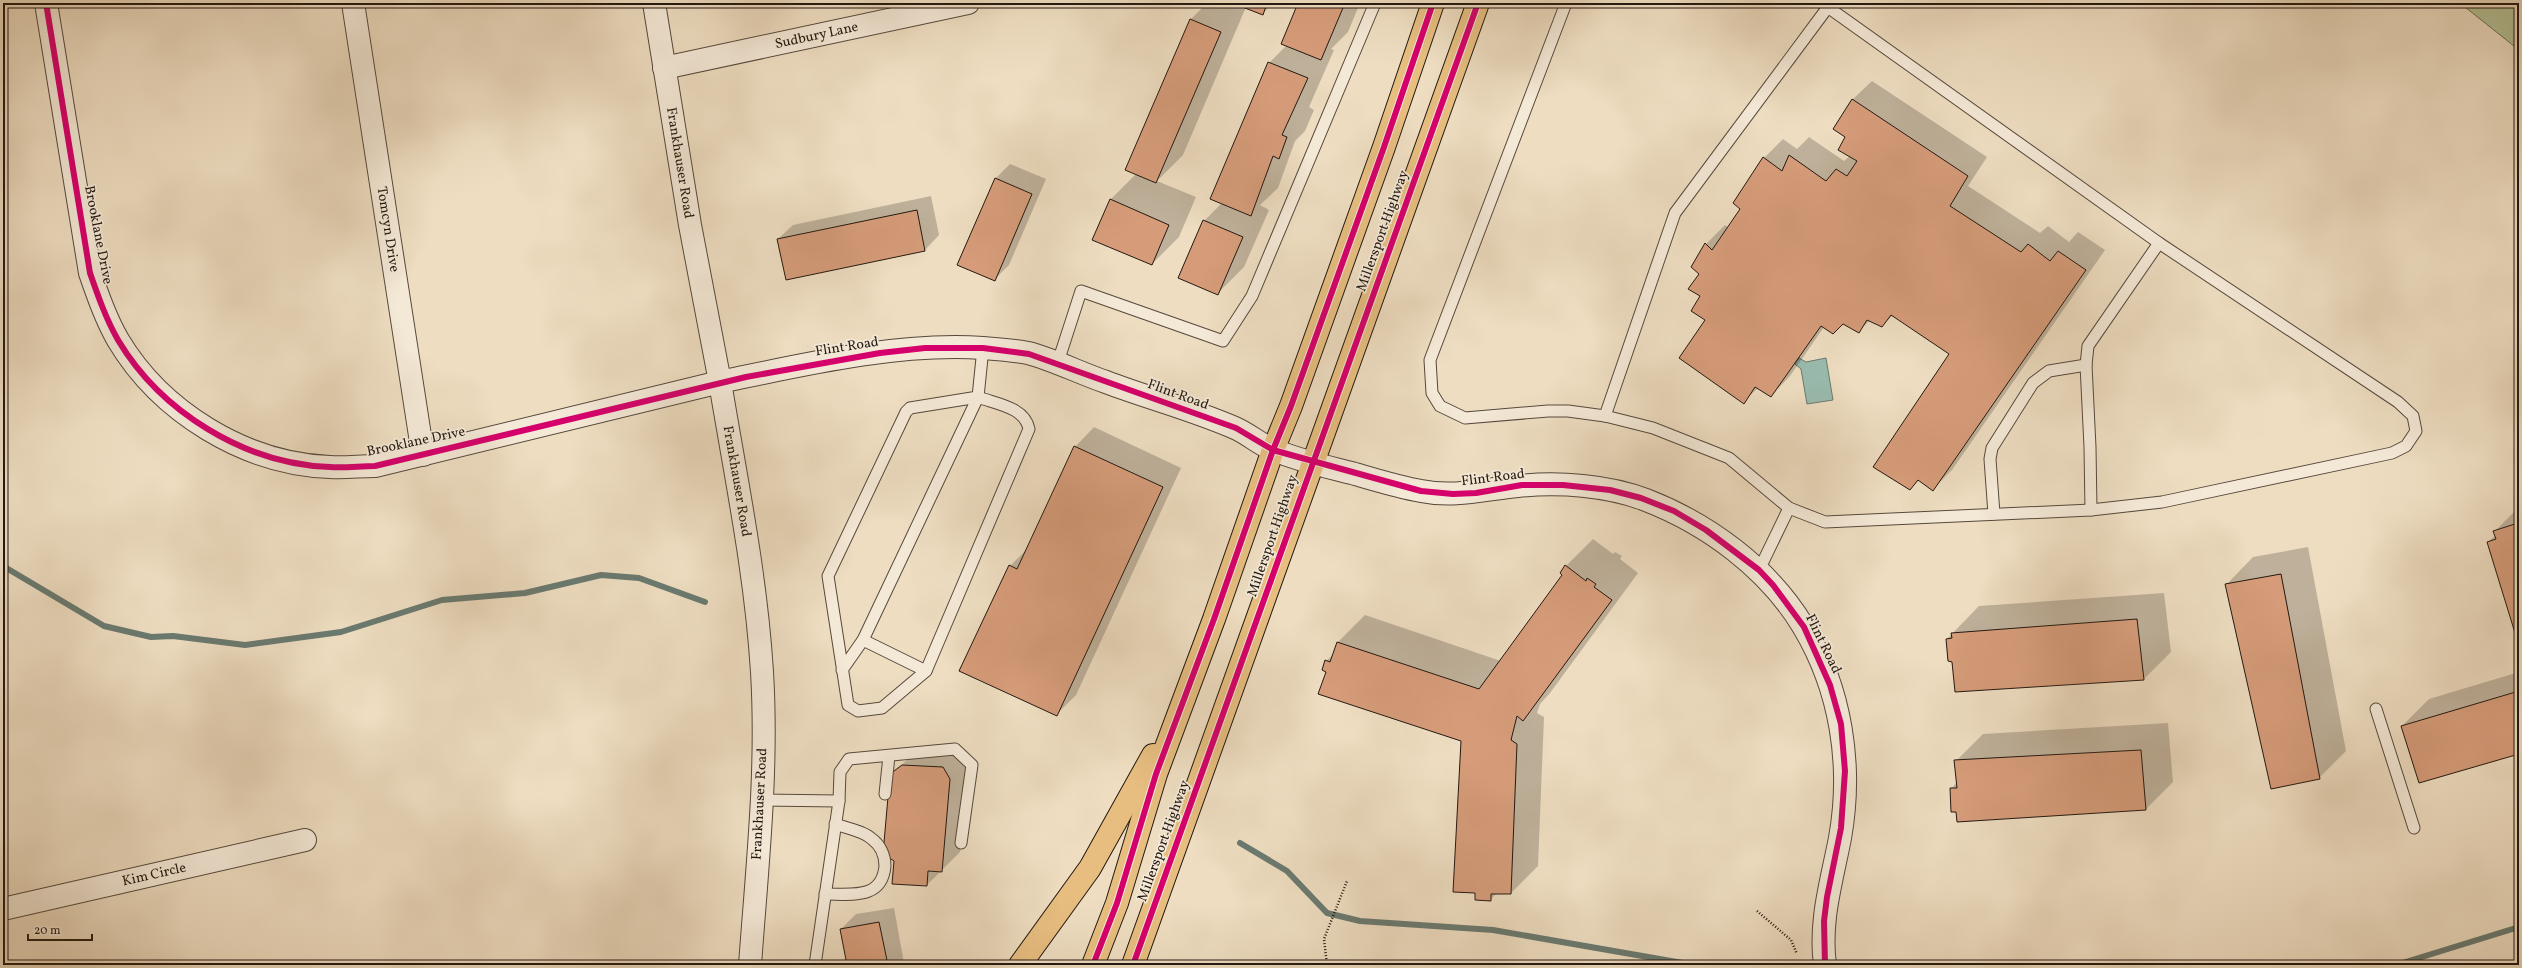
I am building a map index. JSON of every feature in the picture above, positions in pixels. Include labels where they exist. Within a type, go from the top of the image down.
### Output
[{"type":"main road","name":"Millersport Highway","points":[[1093,965],[1117,903],[1156,774],[1273,450],[1291,406],[1384,147],[1433,3]]},
{"type":"main road","name":"Millersport Highway","points":[[1133,965],[1312,462],[1478,3]]},
{"type":"main road","points":[[1020,965],[1090,868],[1136,784],[1180,709]]},
{"type":"street","name":"Brooklane Drive","points":[[46,3],[90,273],[102,307],[118,340],[139,370],[164,397],[193,420],[224,439],[258,453],[293,462],[329,467],[375,466],[720,382]]},
{"type":"street","name":"Tomcyn Drive","points":[[353,3],[423,455]]},
{"type":"street","name":"Frankhauser Road","points":[[654,3],[664,68],[745,526],[760,639],[764,699],[762,800],[750,965]]},
{"type":"street","name":"Sudbury Lane","points":[[664,68],[968,3]]},
{"type":"street","name":"Flint Road","points":[[720,382],[880,353],[925,348],[983,348],[1029,354],[1236,428],[1273,450],[1312,462],[1429,492],[1476,493],[1522,485],[1563,485],[1610,490],[1641,498],[1674,511],[1706,530],[1759,570],[1791,608],[1815,649],[1830,685],[1844,742],[1844,808],[1827,897],[1824,921],[1825,965]]},
{"type":"street","name":"Kim Circle","points":[[3,909],[305,840]]},
{"type":"lane","points":[[1058,365],[1081,291],[1223,342],[1252,296],[1376,3]]},
{"type":"lane","points":[[1566,3],[1430,360],[1432,393],[1440,406],[1465,418],[1548,411],[1605,416],[1653,428],[1729,458],[1789,508],[1825,522],[2091,510],[2162,502],[2392,453],[2406,446],[2416,431],[2413,416],[2398,402],[2159,243],[1825,5],[1674,213],[1605,416]]},
{"type":"lane","points":[[2091,510],[2086,365],[2088,346],[2159,243]]},
{"type":"lane","points":[[842,670],[863,640],[978,397],[983,348]]},
{"type":"lane","points":[[1994,514],[1990,459],[1992,448],[2033,383],[2048,371],[2086,365]]},
{"type":"lane","points":[[978,397],[1018,411],[1028,423],[1029,429],[926,671],[882,708],[858,711],[848,705],[828,576],[906,412],[910,408],[978,397]]},
{"type":"lane","points":[[1759,570],[1789,508]]},
{"type":"lane","points":[[863,640],[926,671]]},
{"type":"lane","points":[[2376,709],[2414,828]]},
{"type":"lane","points":[[815,965],[839,801],[840,772],[849,759],[955,749],[972,765],[961,843]]},
{"type":"lane","points":[[885,794],[889,756]]},
{"type":"lane","points":[[762,800],[839,801]]},
{"type":"lane","points":[[825,894],[862,894],[876,888],[884,879],[885,862],[881,849],[871,838],[835,824]]},
{"type":"path","points":[[1327,965],[1324,939],[1347,881]]},
{"type":"path","points":[[1757,911],[1791,940],[1797,954]]},
{"type":"green space","points":[[2460,3],[2519,3],[2519,50]]},
{"type":"water","points":[[1799,358],[1806,362],[1826,358],[1833,400],[1807,404],[1801,369],[1795,364]]},
{"type":"building","points":[[1232,3],[1267,3],[1263,15]]},
{"type":"building","points":[[1298,3],[1345,3],[1321,60],[1281,44]]},
{"type":"building","points":[[1190,19],[1221,32],[1156,183],[1125,170]]},
{"type":"building","points":[[1268,62],[1308,78],[1282,135],[1287,137],[1279,159],[1273,156],[1251,216],[1210,199]]},
{"type":"building","points":[[1852,99],[1968,176],[1950,206],[2021,252],[2028,244],[2050,261],[2058,251],[2086,270],[1933,491],[1918,480],[1910,490],[1873,467],[1949,354],[1891,315],[1882,327],[1867,320],[1859,333],[1843,324],[1833,334],[1821,326],[1771,397],[1755,387],[1744,404],[1679,358],[1705,320],[1691,311],[1700,296],[1688,289],[1699,274],[1691,267],[1705,243],[1712,250],[1740,209],[1733,203],[1763,157],[1782,171],[1789,155],[1826,181],[1836,169],[1847,176],[1857,161],[1838,150],[1845,137],[1833,129]]},
{"type":"building","points":[[995,178],[1032,194],[995,281],[957,265]]},
{"type":"building","points":[[1110,199],[1169,225],[1152,265],[1092,240]]},
{"type":"building","points":[[917,210],[925,251],[786,280],[777,239]]},
{"type":"building","points":[[1203,220],[1243,237],[1218,295],[1178,278]]},
{"type":"building","points":[[1074,446],[1163,487],[1057,716],[959,671],[1009,565],[1017,569]]},
{"type":"building","points":[[2518,523],[2519,646],[2487,542],[2496,539],[2493,531]]},
{"type":"building","points":[[1565,565],[1586,581],[1587,578],[1596,584],[1594,587],[1612,600],[1523,721],[1517,716],[1511,740],[1517,744],[1511,894],[1491,894],[1491,901],[1475,900],[1475,893],[1453,892],[1461,741],[1318,694],[1326,672],[1322,670],[1325,660],[1330,662],[1337,642],[1479,689],[1562,575],[1560,573]]},
{"type":"building","points":[[2281,574],[2320,779],[2271,789],[2225,584]]},
{"type":"building","points":[[2137,619],[2144,680],[1955,692],[1952,662],[1948,661],[1946,639],[1952,638],[1951,633]]},
{"type":"building","points":[[2519,691],[2519,754],[2419,783],[2401,726]]},
{"type":"building","points":[[2141,750],[2146,810],[1957,822],[1956,812],[1951,812],[1950,788],[1957,788],[1954,760]]},
{"type":"building","points":[[902,765],[943,767],[950,779],[942,872],[928,871],[927,886],[892,884],[894,861],[883,854],[890,774]]},
{"type":"building","points":[[879,922],[888,965],[847,965],[840,929]]},
{"type":"waterway","points":[[3,566],[104,626],[151,637],[173,636],[245,645],[341,632],[442,600],[525,593],[601,575],[639,578],[705,602]]},
{"type":"waterway","points":[[1240,843],[1287,871],[1327,913],[1360,921],[1493,930],[1694,965]]},
{"type":"waterway","points":[[2396,965],[2519,927]]},
{"type":"cycle path","points":[[46,3],[90,273],[110,324],[118,340],[136,366],[157,390],[182,411],[208,429],[237,444],[267,456],[298,464],[330,467],[375,466],[746,377],[880,353],[925,348],[983,348],[1029,354],[1236,428],[1273,450],[1421,491],[1453,494],[1476,493],[1522,485],[1563,485],[1610,490],[1641,498],[1674,511],[1706,530],[1759,570],[1773,585],[1804,627],[1830,685],[1841,724],[1845,771],[1841,828],[1827,897],[1824,921],[1825,965]]},
{"type":"cycle path","points":[[1093,965],[1117,903],[1156,774],[1214,619],[1273,450],[1291,406],[1384,147],[1433,3]]},
{"type":"cycle path","points":[[1133,965],[1478,3]]}]
